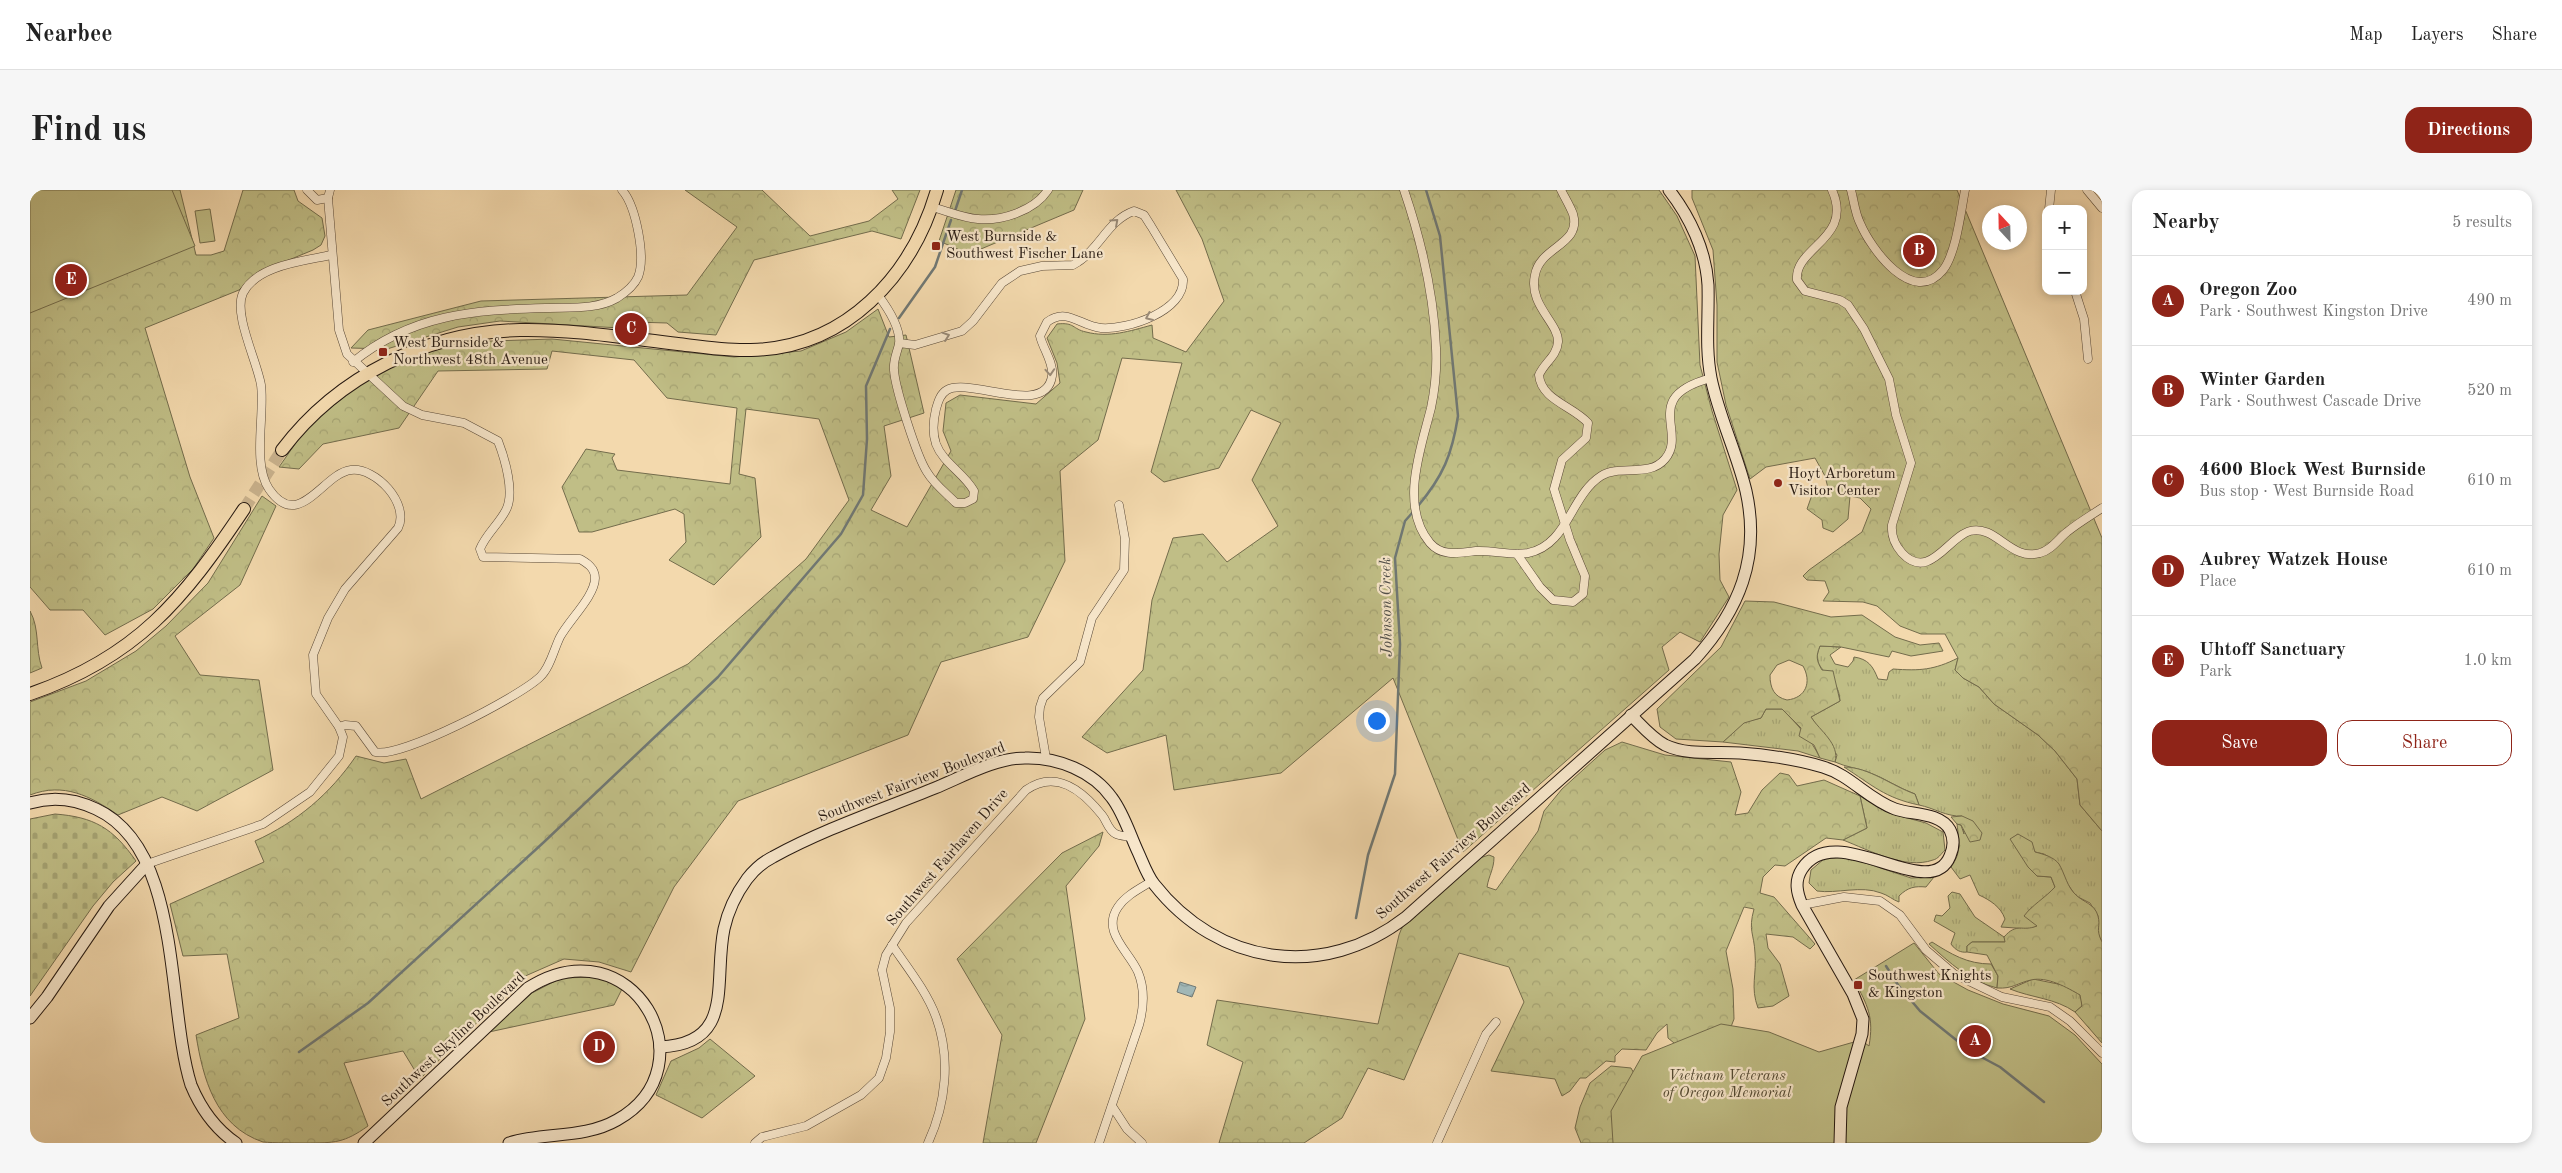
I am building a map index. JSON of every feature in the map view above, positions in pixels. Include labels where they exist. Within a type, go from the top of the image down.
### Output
[{"type":"main road","points":[[282,450],[317,410],[366,373],[428,346],[476,335],[510,331],[574,333],[736,350],[776,348],[802,341],[839,325],[878,295],[909,257],[932,207],[937,190]]},
{"type":"main road","points":[[30,694],[82,673],[117,653],[144,632],[194,580],[244,509]]},
{"type":"street","points":[[307,190],[317,200],[329,194],[331,255],[339,330],[347,354],[353,362],[403,406],[422,415],[464,423],[498,442],[506,462],[507,509],[485,537],[480,549],[483,557],[580,559],[591,566],[595,576],[594,588],[561,636],[542,676],[516,695],[474,719],[390,752],[375,752],[356,726],[345,725],[339,727]]},
{"type":"street","points":[[353,362],[373,346],[421,324],[442,318],[504,308],[592,306],[616,298],[633,285],[638,277],[641,264],[641,251],[632,206],[622,190]]},
{"type":"street","points":[[932,207],[977,219],[994,218],[1010,215],[1036,203],[1048,190]]},
{"type":"street","points":[[1404,190],[1417,233],[1430,299],[1436,348],[1434,390],[1415,471],[1415,497],[1421,528],[1434,547],[1448,553],[1494,551],[1517,554],[1542,548],[1558,536],[1580,496],[1600,477],[1612,471],[1650,468],[1664,460],[1671,446],[1669,416],[1676,396],[1687,386],[1711,378]]},
{"type":"street","points":[[1517,554],[1548,597],[1557,602],[1568,602],[1578,599],[1585,586],[1584,576],[1555,496],[1556,476],[1565,456],[1586,438],[1588,423],[1582,415],[1547,394],[1540,385],[1539,375],[1556,352],[1558,342],[1557,333],[1541,310],[1534,290],[1534,278],[1541,259],[1568,238],[1573,231],[1573,216],[1561,190]]},
{"type":"street","name":"Southwest Fairview Boulevard","points":[[660,1047],[683,1045],[703,1034],[711,1024],[717,1008],[723,938],[728,915],[741,888],[764,863],[814,837],[995,764],[1018,758],[1046,758],[1072,767],[1099,784],[1114,800],[1152,881],[1185,917],[1212,935],[1240,948],[1286,957],[1318,955],[1358,946],[1385,933],[1406,917],[1708,644],[1728,617],[1744,579],[1750,536],[1746,492],[1708,363],[1706,269],[1699,244],[1689,221],[1669,190]]},
{"type":"street","points":[[1832,190],[1838,211],[1835,219],[1827,235],[1800,265],[1797,280],[1804,291],[1840,300],[1848,305],[1864,329],[1889,378],[1896,415],[1911,463],[1892,525],[1892,535],[1899,549],[1909,558],[1923,562],[1941,554],[1963,534],[1982,530],[2016,552],[2026,555],[2036,554],[2048,549],[2068,531],[2102,508]]},
{"type":"street","points":[[1851,190],[1861,226],[1881,256],[1906,280],[1919,282],[1934,278],[1947,264],[1965,190]]},
{"type":"street","points":[[2049,205],[2051,190]]},
{"type":"street","points":[[2087,190],[2102,208]]},
{"type":"street","points":[[878,295],[889,310],[899,343],[894,360],[895,378],[922,465],[933,480],[956,503],[965,503],[973,499],[974,491],[941,455],[934,432],[935,411],[943,393],[949,389],[958,388],[1027,397],[1036,395],[1050,382],[1052,375],[1040,336],[1047,322],[1061,315],[1070,316],[1092,326],[1102,328],[1133,324],[1167,308],[1174,302],[1183,287],[1182,279],[1180,272],[1144,216],[1134,211],[1124,214],[1112,224],[1078,262],[1073,265],[1030,268],[1020,271],[1002,283],[973,321],[962,330],[915,345],[899,343]]},
{"type":"street","points":[[30,1018],[47,997],[109,906],[147,864],[263,824],[317,786],[336,761],[343,744],[339,727],[316,694],[313,655],[335,603],[398,528],[401,522],[400,510],[383,485],[361,471],[353,469],[341,473],[311,499],[293,504],[276,497],[267,486],[260,440],[262,392],[241,311],[241,301],[248,287],[261,275],[331,255]]},
{"type":"street","points":[[2076,295],[2084,319],[2088,359]]},
{"type":"street","points":[[1046,758],[1039,722],[1043,698],[1080,662],[1092,618],[1124,570],[1125,539],[1119,505]]},
{"type":"street","points":[[1631,715],[1666,745],[1684,751],[1760,754],[1823,768],[1847,779],[1881,803],[1896,809],[1936,819],[1949,830],[1953,842],[1950,855],[1946,863],[1936,869],[1908,870],[1840,851],[1819,854],[1806,864],[1799,875],[1797,890],[1802,905],[1853,994],[1863,1019],[1862,1034],[1841,1107],[1840,1143]]},
{"type":"street","name":"Southwest Fairhaven Drive","points":[[755,1143],[762,1137],[806,1126],[861,1095],[879,1078],[886,1058],[890,1032],[890,1008],[882,970],[892,945],[906,923],[1026,790],[1041,781],[1049,780],[1074,788],[1090,800],[1103,816],[1110,830],[1116,834],[1131,837]]},
{"type":"street","points":[[30,803],[64,799],[101,811],[130,834],[147,864],[161,906],[189,1077],[197,1100],[208,1117],[218,1129],[236,1143]]},
{"type":"street","points":[[1099,1143],[1139,1025],[1143,1005],[1138,974],[1115,938],[1114,917],[1125,899],[1152,881]]},
{"type":"street","points":[[1802,905],[1844,897],[1880,901],[1900,915],[1926,950],[1954,974],[2002,997],[2050,1007],[2070,1020],[2102,1053]]},
{"type":"street","points":[[892,945],[936,1015],[946,1060],[945,1080],[935,1128],[928,1143]]},
{"type":"street","name":"Southwest Skyline Boulevard","points":[[364,1143],[528,988],[556,975],[592,972],[609,976],[624,983],[637,994],[649,1009],[657,1028],[660,1047],[655,1076],[646,1095],[625,1115],[610,1124],[589,1131],[509,1143]]},
{"type":"street","points":[[1437,1143],[1486,1034],[1496,1022]]},
{"type":"street","points":[[1112,1106],[1128,1129],[1142,1143]]},
{"type":"green space","points":[[30,190],[180,190],[196,255],[211,255],[224,251],[243,190],[294,190],[298,201],[322,218],[325,236],[321,245],[313,250],[255,274],[239,290],[145,328],[190,477],[214,538],[193,569],[153,609],[105,635],[83,610],[50,610],[30,587]]},
{"type":"green space","points":[[30,190],[172,190],[195,246],[30,313]]},
{"type":"green space","points":[[685,190],[762,190],[810,236],[869,221],[898,199],[892,190],[920,190],[901,239],[872,231],[754,260],[716,335],[678,332],[667,323],[633,322],[620,328],[500,321],[458,327],[387,349],[351,348],[368,330],[481,301],[687,295],[737,227]]},
{"type":"green space","points":[[956,190],[1083,190],[1074,210],[969,254],[939,241]]},
{"type":"green space","points":[[1176,190],[1659,190],[1677,216],[1695,256],[1700,365],[1712,411],[1737,490],[1723,515],[1719,554],[1720,580],[1729,597],[1700,642],[1680,632],[1662,647],[1669,670],[1463,852],[1393,678],[1281,773],[1174,790],[1166,735],[1107,753],[1082,737],[1143,670],[1152,600],[1173,538],[1203,534],[1227,562],[1278,526],[1252,480],[1281,423],[1251,410],[1219,468],[1164,482],[1151,472],[1182,363],[1122,358],[1098,440],[1060,471],[1065,561],[1028,637],[941,662],[908,735],[738,801],[674,887],[631,972],[599,962],[564,959],[523,977],[420,1079],[403,1051],[344,1063],[368,1126],[345,1139],[324,1143],[263,1142],[247,1135],[233,1125],[214,1099],[203,1068],[196,1035],[239,1018],[227,954],[183,956],[170,904],[264,862],[255,841],[285,825],[312,806],[335,783],[356,756],[384,763],[406,759],[421,799],[688,664],[806,559],[849,500],[819,419],[746,409],[739,474],[755,478],[761,537],[714,585],[669,560],[686,542],[684,514],[675,509],[592,532],[579,532],[562,487],[586,449],[615,454],[612,458],[617,470],[730,484],[737,408],[667,398],[634,360],[552,351],[547,369],[438,371],[399,428],[323,444],[299,469],[279,467],[307,427],[364,380],[415,356],[463,342],[552,339],[734,357],[801,351],[846,332],[878,309],[889,337],[906,335],[924,413],[884,426],[891,476],[871,510],[907,527],[951,451],[943,431],[946,403],[960,395],[1036,404],[1060,383],[1057,363],[1047,338],[1057,324],[1067,324],[1081,331],[1095,334],[1119,333],[1152,325],[1153,338],[1186,352],[1224,301],[1202,239]]},
{"type":"green space","points":[[1692,190],[1957,190],[2102,538],[2102,831],[2080,805],[2077,779],[2055,751],[2038,735],[1994,704],[1979,687],[1963,678],[1955,670],[1958,658],[1945,634],[1921,634],[1900,626],[1877,606],[1863,602],[1823,601],[1829,592],[1825,581],[1807,580],[1803,576],[1862,532],[1871,509],[1860,498],[1850,496],[1848,519],[1833,532],[1823,528],[1822,520],[1807,509],[1813,492],[1829,492],[1825,476],[1815,458],[1766,467],[1750,479],[1726,405],[1717,362],[1717,305],[1713,250],[1692,198]]},
{"type":"green space","points":[[210,209],[215,241],[200,243],[195,211]]},
{"type":"green space","points":[[262,496],[276,506],[240,585],[175,636],[200,675],[259,680],[273,770],[197,811],[162,797],[118,815],[97,802],[76,793],[54,790],[30,795],[30,702],[86,681],[136,651],[166,626],[208,583]]},
{"type":"green space","points":[[1745,601],[1774,602],[1831,617],[1862,615],[1895,637],[1920,645],[1939,643],[1943,651],[1911,656],[1892,651],[1889,657],[1841,647],[1820,646],[1817,655],[1818,661],[1822,670],[1833,671],[1840,701],[1811,717],[1835,749],[1835,762],[1820,758],[1814,745],[1799,736],[1801,728],[1782,709],[1766,709],[1761,718],[1744,723],[1723,742],[1676,739],[1660,727],[1657,709],[1721,647]],"holes":[[[1789,660],[1803,666],[1807,678],[1803,693],[1794,699],[1787,700],[1779,697],[1772,688],[1770,675],[1777,665]]]},
{"type":"green space","points":[[30,611],[35,625],[42,668],[30,673]]},
{"type":"green space","points":[[1820,646],[1841,647],[1830,655],[1835,664],[1848,667],[1854,657],[1863,659],[1874,670],[1878,679],[1887,680],[1889,672],[1893,669],[1927,669],[1958,658],[1955,670],[1963,678],[1979,687],[1994,704],[2038,735],[2055,751],[2077,779],[2080,805],[2102,831],[2102,942],[2097,932],[2098,916],[2090,903],[2076,896],[2064,879],[2058,863],[2044,854],[2035,852],[2018,834],[2011,839],[2037,876],[2051,877],[2055,887],[2042,902],[2030,909],[2037,926],[2030,929],[2001,927],[2005,919],[1998,907],[1979,895],[1970,875],[1960,879],[1951,867],[1958,851],[1957,824],[1961,825],[1964,834],[1962,816],[1951,815],[1919,805],[1915,794],[1874,774],[1835,762],[1837,755],[1811,717],[1840,701],[1835,684],[1818,661],[1817,655]]},
{"type":"green space","points":[[1766,709],[1782,709],[1803,732],[1820,758],[1798,751],[1723,742],[1744,722],[1761,718]]},
{"type":"green space","points":[[1622,742],[1665,755],[1731,762],[1741,792],[1735,815],[1748,813],[1762,790],[1780,773],[1789,775],[1797,786],[1824,780],[1860,796],[1867,828],[1843,840],[1826,838],[1785,866],[1775,865],[1763,877],[1760,893],[1774,897],[1815,944],[1810,949],[1793,937],[1766,934],[1768,948],[1780,964],[1789,996],[1773,1006],[1758,1008],[1754,994],[1755,961],[1751,927],[1754,909],[1744,907],[1726,951],[1733,989],[1734,1019],[1729,1032],[1680,1048],[1668,1038],[1667,1024],[1657,1033],[1646,1050],[1622,1049],[1615,1056],[1615,1062],[1606,1061],[1586,1078],[1580,1078],[1570,1091],[1562,1096],[1555,1079],[1491,1071],[1524,1002],[1509,967],[1459,953],[1404,1080],[1368,1068],[1342,1118],[1304,1143],[1219,1143],[1243,1062],[1207,1045],[1217,1000],[1378,1024],[1399,935],[1406,917],[1467,862],[1489,855],[1494,857],[1494,861],[1487,887],[1496,890],[1538,831],[1544,811],[1562,789],[1605,750]]},
{"type":"green space","points":[[1844,767],[1871,773],[1915,794],[1919,805],[1888,795]]},
{"type":"green space","points":[[1860,796],[1889,813],[1926,823],[1943,832],[1945,850],[1935,859],[1922,862],[1899,861],[1843,840],[1867,828]]},
{"type":"green space","points":[[55,814],[81,818],[102,826],[119,840],[136,861],[113,882],[93,906],[30,996],[30,819]]},
{"type":"green space","points":[[1962,816],[1973,821],[1982,833],[1980,840],[1970,842],[1961,825],[1957,824],[1951,817]]},
{"type":"green space","points":[[1103,832],[1099,846],[1066,886],[1085,1019],[1036,1143],[983,1143],[1002,1035],[957,959],[1062,853]]},
{"type":"green space","points":[[2018,834],[2032,842],[2035,852],[2054,859],[2059,864],[2073,892],[2092,906],[2096,912],[2102,942],[2102,1043],[2075,1012],[2082,1006],[2080,995],[2057,983],[2037,979],[2011,987],[1997,988],[1998,976],[1987,955],[1967,952],[1967,946],[1972,942],[2005,942],[2004,937],[2013,930],[2037,926],[2024,916],[2055,887],[2051,877],[2037,876],[2028,867],[2010,839]]},
{"type":"green space","points":[[1847,857],[1911,878],[1934,877],[1926,887],[1915,887],[1905,891],[1899,896],[1899,902],[1884,894],[1873,891],[1817,891],[1809,883],[1811,870],[1824,859]]},
{"type":"green space","points":[[1952,892],[1960,894],[1975,917],[2004,937],[2006,942],[1972,942],[1967,946],[1967,952],[1954,948],[1951,944],[1955,933],[1934,921],[1936,915],[1942,916],[1950,908],[1948,896]]},
{"type":"green space","points":[[1932,942],[1967,960],[1991,964],[1998,976],[1997,988],[1978,981],[1960,970],[1929,944]]},
{"type":"green space","name":"Vietnam Veterans of Oregon Memorial","points":[[1914,943],[1939,974],[1968,990],[2003,1004],[2049,1016],[2075,1035],[2102,1064],[2102,1143],[1613,1143],[1611,1111],[1642,1056],[1721,1024],[1769,1032],[1819,1052],[1861,1040],[1869,1046],[1871,1027],[1869,1012],[1854,980]]},
{"type":"green space","points":[[596,977],[623,987],[614,1005],[489,1032],[532,993],[561,978]]},
{"type":"green space","points":[[2033,979],[2063,985],[2081,995],[2082,1006],[2075,1012],[2060,1004],[2010,989]]},
{"type":"green space","points":[[710,1039],[755,1076],[702,1118],[656,1095],[671,1061],[699,1048]]},
{"type":"green space","points":[[1611,1066],[1631,1068],[1636,1077],[1622,1143],[1581,1143],[1575,1128],[1580,1107],[1590,1083]]},
{"type":"water","points":[[1180,982],[1196,987],[1192,997],[1177,992]]},
{"type":"waterway","points":[[955,211],[962,190]]},
{"type":"waterway","name":"Johnson Creek","points":[[1418,506],[1434,485],[1445,464],[1453,442],[1458,416],[1440,236],[1426,190]]},
{"type":"waterway","points":[[899,318],[935,267],[951,220]]},
{"type":"waterway","points":[[299,1052],[368,1003],[544,842],[718,677],[841,534],[863,495],[867,439],[866,386],[890,329]]},
{"type":"waterway","name":"Johnson Creek","points":[[1356,918],[1368,855],[1395,774],[1400,644],[1395,558],[1405,521],[1413,512]]},
{"type":"waterway","points":[[1886,966],[1898,985],[1920,1011],[1970,1051],[2000,1067],[2044,1102]]},
{"type":"tunnel","points":[[244,509],[282,450]]},
{"type":"place","name":"West Burnside & Southwest Fischer Lane","points":[[936,246]]},
{"type":"place","name":"Winter Garden","points":[[1919,251]]},
{"type":"place","name":"Uhtoff Sanctuary","points":[[71,280]]},
{"type":"place","name":"4600 Block West Burnside","points":[[631,329]]},
{"type":"place","name":"West Burnside & Northwest 48th Avenue","points":[[383,352]]},
{"type":"place","name":"Hoyt Arboretum Visitor Center","points":[[1778,483]]},
{"type":"place","name":"Southwest Knights & Kingston","points":[[1858,985]]},
{"type":"place","name":"Oregon Zoo","points":[[1975,1041]]},
{"type":"place","name":"Aubrey Watzek House","points":[[599,1047]]}]
